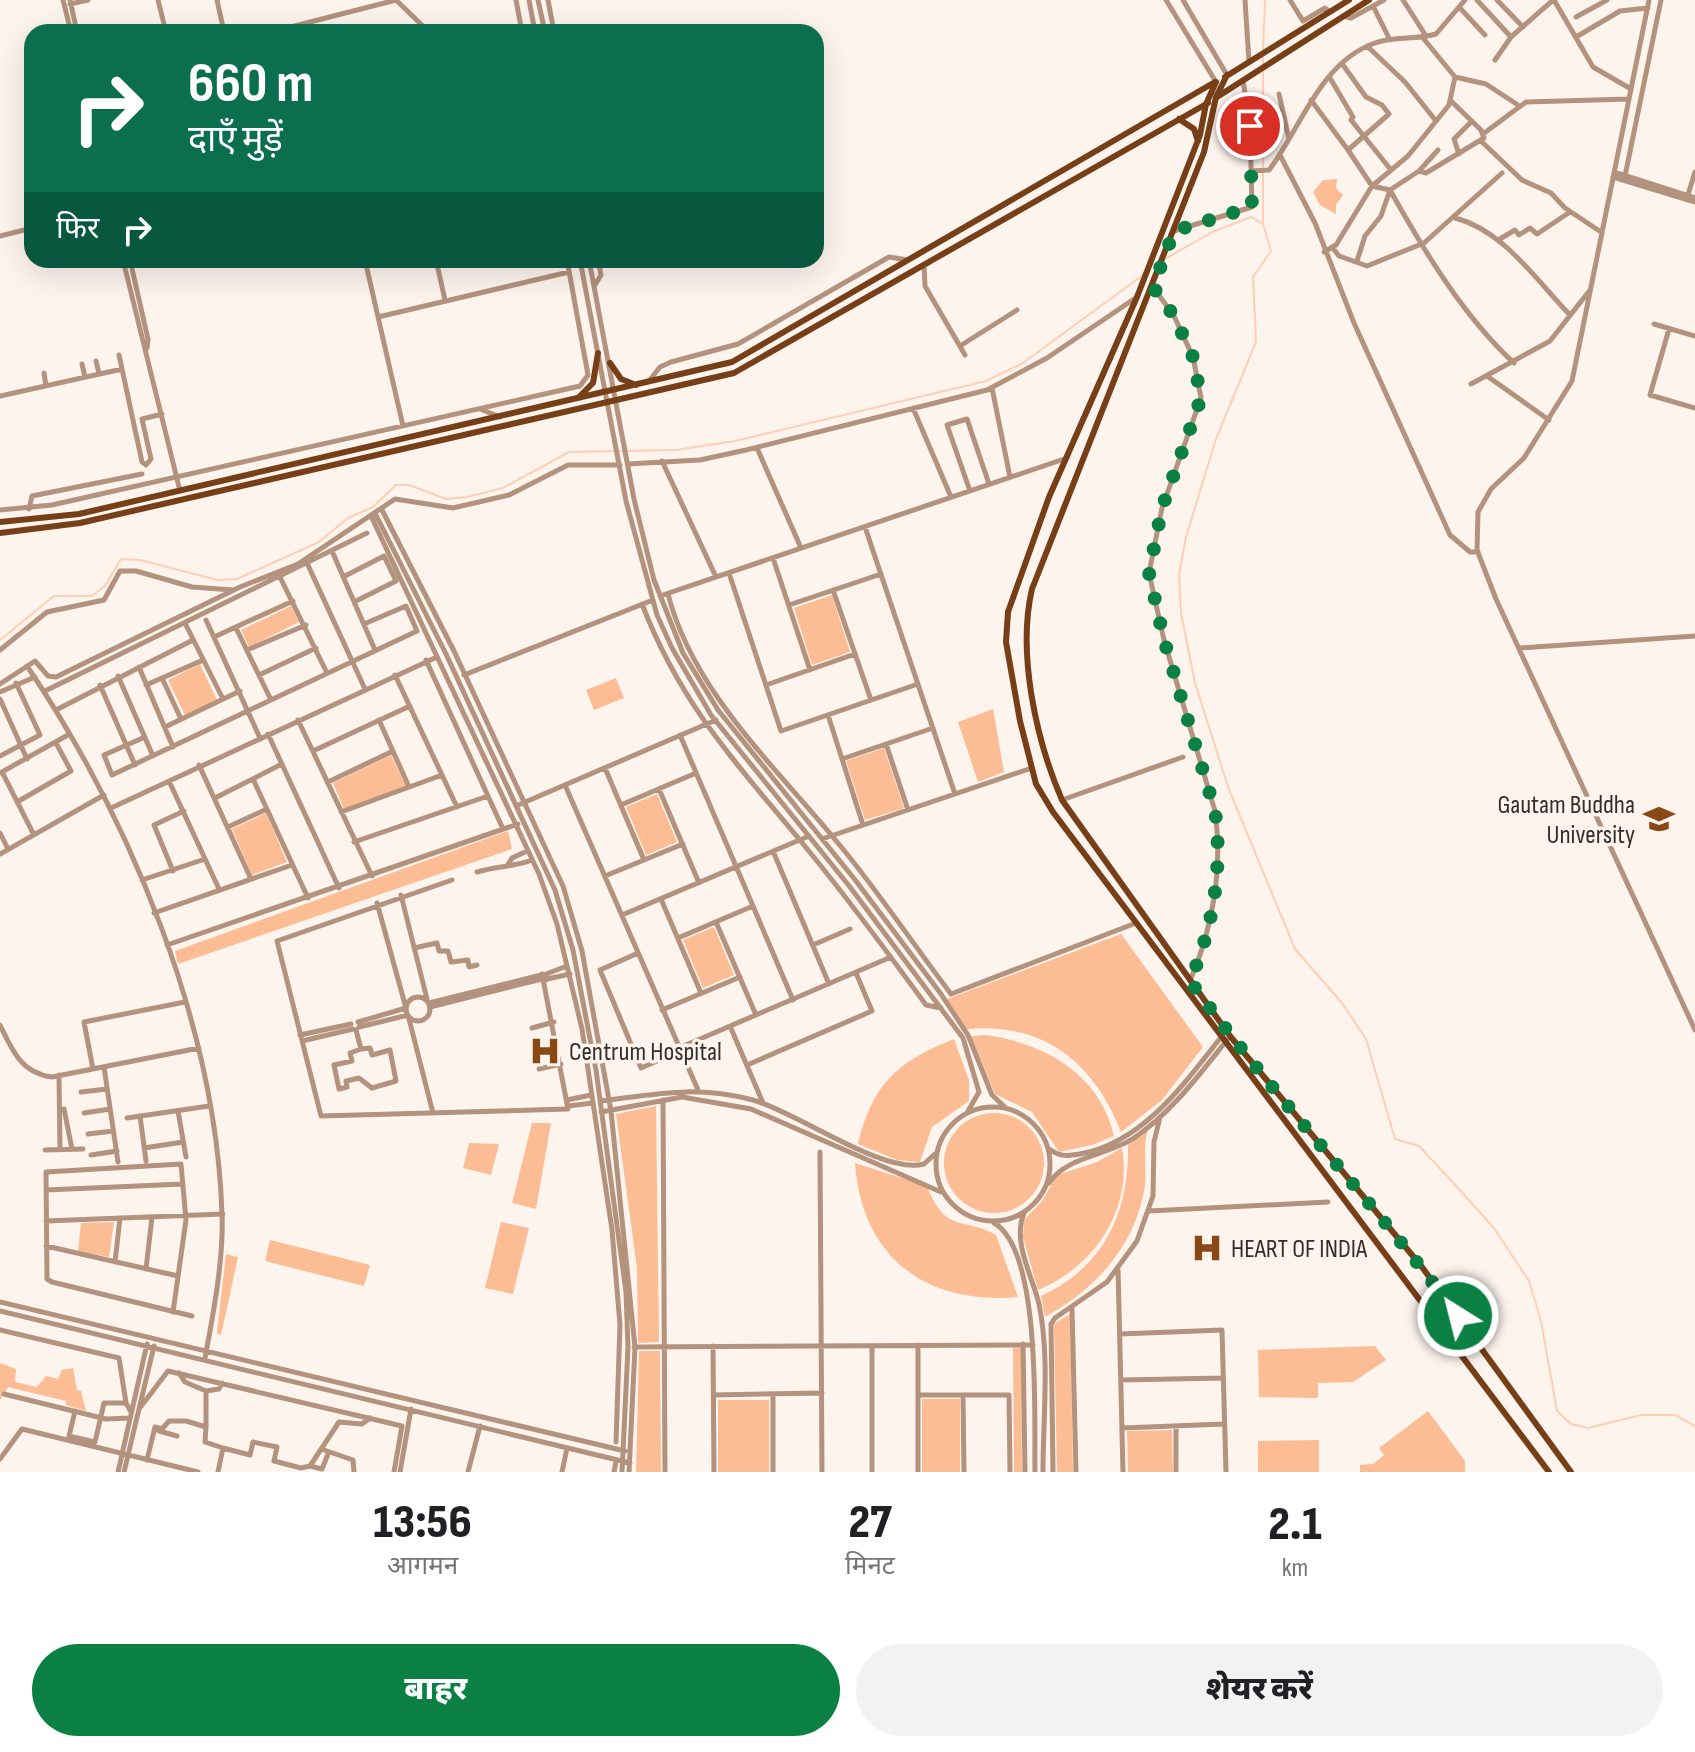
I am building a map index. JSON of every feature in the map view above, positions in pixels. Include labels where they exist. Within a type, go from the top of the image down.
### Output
[{"type":"main road","points":[[0,522],[79,514],[732,362],[1251,62],[1349,0]]},
{"type":"main road","points":[[0,533],[95,520],[734,373],[1206,104],[1343,16],[1371,3]]},
{"type":"main road","points":[[1227,75],[1216,97],[1204,152],[1170,242],[1032,589],[1024,622],[1025,648],[1050,773],[1062,800],[1226,1037],[1422,1267],[1571,1472]]},
{"type":"main road","points":[[1216,82],[1206,104],[1198,141],[1138,294],[1067,458],[1008,612],[1006,642],[1032,768],[1036,784],[1053,812],[1226,1037],[1549,1472]]},
{"type":"main road","points":[[1179,119],[1194,129],[1198,141]]},
{"type":"main road","points":[[576,399],[593,383],[598,353]]},
{"type":"main road","points":[[610,363],[621,379],[637,385]]},
{"type":"street","points":[[67,2],[88,0]]},
{"type":"street","points":[[158,0],[164,24]]},
{"type":"street","points":[[217,0],[222,24]]},
{"type":"street","points":[[307,24],[396,0],[421,24]]},
{"type":"street","points":[[516,0],[520,24]]},
{"type":"street","points":[[529,0],[534,24]]},
{"type":"street","points":[[538,0],[543,24]]},
{"type":"street","points":[[548,0],[552,24]]},
{"type":"street","points":[[1166,0],[1216,82]]},
{"type":"street","points":[[1183,0],[1227,75]]},
{"type":"street","points":[[1245,0],[1251,62]]},
{"type":"street","points":[[1290,0],[1303,21],[1325,8],[1330,12]]},
{"type":"street","points":[[1384,0],[1371,3],[1390,40]]},
{"type":"street","points":[[1403,0],[1424,37],[1455,77],[1486,84],[1518,105],[1629,99]]},
{"type":"street","points":[[1251,171],[1269,170],[1311,100],[1343,65],[1367,46],[1436,34],[1465,0]]},
{"type":"street","points":[[1477,0],[1511,37]]},
{"type":"street","points":[[1497,0],[1523,27]]},
{"type":"street","points":[[1495,60],[1511,37],[1554,0],[1593,67],[1631,89]]},
{"type":"street","points":[[1576,17],[1607,0]]},
{"type":"street","points":[[1649,0],[1572,381],[1524,458],[1491,489],[1478,512],[1475,536],[1478,552],[1519,648],[1695,1030]]},
{"type":"street","points":[[1625,176],[1661,0]]},
{"type":"street","points":[[67,2],[70,24]]},
{"type":"street","points":[[67,2],[74,24]]},
{"type":"street","points":[[1459,7],[1485,35]]},
{"type":"street","points":[[1576,37],[1620,11],[1648,8]]},
{"type":"street","points":[[1367,46],[1405,82],[1436,121]]},
{"type":"street","points":[[1343,65],[1366,97],[1382,105],[1389,114],[1348,150]]},
{"type":"street","points":[[1324,252],[1332,247],[1372,186],[1436,121],[1450,101],[1455,77]]},
{"type":"street","points":[[1330,78],[1353,117],[1351,120],[1391,170]]},
{"type":"street","points":[[1174,231],[1252,207],[1250,126],[1243,79]]},
{"type":"street","points":[[1279,94],[1289,140]]},
{"type":"street","points":[[1311,100],[1372,186],[1390,190],[1487,335],[1514,363]]},
{"type":"street","points":[[1450,101],[1472,121],[1482,137],[1522,180],[1551,193],[1570,212],[1577,213],[1601,232]]},
{"type":"street","points":[[1419,171],[1426,173],[1459,154],[1518,105]]},
{"type":"street","points":[[1459,154],[1454,139],[1472,121]]},
{"type":"street","points":[[1357,261],[1365,236],[1381,216],[1390,190],[1419,171],[1438,150]]},
{"type":"street","points":[[1280,155],[1315,223],[1324,252],[1450,535],[1470,552],[1478,552]]},
{"type":"street","points":[[1691,199],[1695,172]]},
{"type":"street","points":[[1332,247],[1339,256],[1367,266],[1424,243],[1477,192],[1502,173]]},
{"type":"street","points":[[1613,175],[1625,176],[1691,199]]},
{"type":"street","points":[[1613,175],[1691,199]]},
{"type":"street","points":[[1498,240],[1515,230],[1519,235],[1530,228],[1537,234],[1570,212]]},
{"type":"street","points":[[1454,217],[1481,227],[1498,240],[1570,316]]},
{"type":"street","points":[[0,236],[24,230]]},
{"type":"street","points":[[648,382],[660,367],[738,344],[889,257],[908,260]]},
{"type":"street","points":[[924,265],[925,286],[965,355]]},
{"type":"street","points":[[125,268],[180,491]]},
{"type":"street","points":[[132,268],[148,339],[147,349]]},
{"type":"street","points":[[367,268],[403,426]]},
{"type":"street","points":[[438,268],[445,300]]},
{"type":"street","points":[[0,510],[29,509],[580,386],[588,375],[568,268]]},
{"type":"street","points":[[582,268],[619,462],[653,600],[672,648],[716,720],[963,1038],[979,1092],[968,1111]]},
{"type":"street","points":[[591,268],[627,462],[660,596],[683,653],[718,710],[943,997],[968,1035],[992,1095],[1006,1108]]},
{"type":"street","points":[[594,286],[601,275],[600,268]]},
{"type":"street","points":[[378,317],[569,272]]},
{"type":"street","points":[[571,282],[586,292]]},
{"type":"street","points":[[1153,285],[1174,316],[1193,357],[1201,398],[1162,508],[1149,573],[1164,640],[1215,811],[1219,840],[1215,892],[1204,948],[1190,981]]},
{"type":"street","points":[[1471,384],[1550,341],[1590,289]]},
{"type":"street","points":[[627,462],[700,460],[992,388],[1047,358],[1138,294]]},
{"type":"street","points":[[960,346],[1017,310]]},
{"type":"street","points":[[1654,324],[1695,336]]},
{"type":"street","points":[[1669,329],[1650,395],[1695,408]]},
{"type":"street","points":[[119,355],[142,462],[146,465],[151,459],[142,419],[162,414]]},
{"type":"street","points":[[96,361],[99,374]]},
{"type":"street","points":[[82,364],[85,377]]},
{"type":"street","points":[[0,396],[122,369]]},
{"type":"street","points":[[44,373],[46,386]]},
{"type":"street","points":[[1487,376],[1549,420]]},
{"type":"street","points":[[992,388],[1010,477]]},
{"type":"street","points":[[913,408],[951,497]]},
{"type":"street","points":[[479,409],[500,417]]},
{"type":"street","points":[[970,491],[947,425],[962,418],[967,419],[974,433],[989,484]]},
{"type":"street","points":[[757,448],[801,548]]},
{"type":"street","points":[[660,596],[1067,458]]},
{"type":"street","points":[[662,461],[716,577]]},
{"type":"street","points":[[0,684],[27,666],[39,662],[48,676],[56,677],[234,590],[298,564],[339,535],[374,516],[395,499],[404,498],[441,508],[473,504],[509,495],[568,465],[619,462]]},
{"type":"street","points":[[29,509],[32,496],[142,474]]},
{"type":"street","points":[[382,510],[525,802],[563,886],[575,925],[611,1111],[631,1347],[632,1452],[629,1472]]},
{"type":"street","points":[[374,516],[550,900],[568,966],[593,1103],[618,1288],[625,1431],[624,1450],[614,1472]]},
{"type":"street","points":[[374,516],[457,678],[524,821],[555,890],[573,950],[600,1101],[631,1347],[623,1380],[616,1442]]},
{"type":"street","points":[[865,527],[955,794]]},
{"type":"street","points":[[45,691],[367,533]]},
{"type":"street","points":[[332,551],[375,650]]},
{"type":"street","points":[[345,576],[384,556],[396,581],[356,601]]},
{"type":"street","points":[[773,558],[810,670]]},
{"type":"street","points":[[307,563],[365,689]]},
{"type":"street","points":[[0,650],[54,608],[84,607],[104,600],[120,571],[136,571],[192,587],[234,590]]},
{"type":"street","points":[[729,573],[781,731],[918,684]]},
{"type":"street","points":[[789,605],[881,574]]},
{"type":"street","points":[[280,577],[327,673]]},
{"type":"street","points":[[833,590],[871,700]]},
{"type":"street","points":[[668,594],[680,627],[716,694],[832,836],[951,994]]},
{"type":"street","points":[[457,678],[653,600]]},
{"type":"street","points":[[214,637],[293,601]]},
{"type":"street","points":[[642,604],[680,687],[704,725],[800,840],[926,1005],[941,1008]]},
{"type":"street","points":[[145,737],[104,755],[112,775],[417,631],[406,606],[364,624]]},
{"type":"street","points":[[206,620],[260,738]]},
{"type":"street","points":[[185,623],[223,699]]},
{"type":"street","points":[[247,650],[306,625]]},
{"type":"street","points":[[236,628],[271,700]]},
{"type":"street","points":[[1519,648],[1695,636]]},
{"type":"street","points":[[55,711],[100,685],[193,640]]},
{"type":"street","points":[[259,675],[316,648]]},
{"type":"street","points":[[766,685],[855,654]]},
{"type":"street","points":[[111,808],[437,657]]},
{"type":"street","points":[[146,685],[203,660]]},
{"type":"street","points":[[426,660],[503,829]]},
{"type":"street","points":[[27,666],[45,691],[111,808],[167,945],[199,1048],[223,1214],[205,1358]]},
{"type":"street","points":[[139,667],[173,747]]},
{"type":"street","points":[[395,675],[457,807]]},
{"type":"street","points":[[118,676],[153,756]]},
{"type":"street","points":[[0,692],[35,677]]},
{"type":"street","points":[[162,678],[181,719]]},
{"type":"street","points":[[1,754],[40,735],[16,683]]},
{"type":"street","points":[[100,685],[135,765]]},
{"type":"street","points":[[164,727],[240,691]]},
{"type":"street","points":[[0,699],[27,759]]},
{"type":"street","points":[[313,751],[410,706]]},
{"type":"street","points":[[828,715],[863,825]]},
{"type":"street","points":[[298,720],[372,876]]},
{"type":"street","points":[[379,720],[409,787]]},
{"type":"street","points":[[516,806],[716,720]]},
{"type":"street","points":[[842,759],[933,728]]},
{"type":"street","points":[[268,734],[339,888]]},
{"type":"street","points":[[34,835],[1,772],[68,735]]},
{"type":"street","points":[[680,735],[793,1000]]},
{"type":"street","points":[[17,802],[71,771],[56,743]]},
{"type":"street","points":[[886,744],[908,810]]},
{"type":"street","points":[[328,782],[393,751]]},
{"type":"street","points":[[1062,800],[1183,757]]},
{"type":"street","points":[[215,798],[282,764]]},
{"type":"street","points":[[199,765],[251,879]]},
{"type":"street","points":[[605,768],[644,860]]},
{"type":"street","points":[[822,839],[1032,768]]},
{"type":"street","points":[[621,805],[696,773]]},
{"type":"street","points":[[341,812],[442,775]]},
{"type":"street","points":[[253,779],[308,898]]},
{"type":"street","points":[[169,781],[219,889]]},
{"type":"street","points":[[565,785],[698,1090]]},
{"type":"street","points":[[659,789],[699,883]]},
{"type":"street","points":[[0,854],[104,795]]},
{"type":"street","points":[[354,842],[488,796]]},
{"type":"street","points":[[228,827],[267,809]]},
{"type":"street","points":[[173,871],[154,825],[184,811]]},
{"type":"street","points":[[167,945],[339,888],[524,821]]},
{"type":"street","points":[[0,833],[8,849]]},
{"type":"street","points":[[622,915],[809,836]]},
{"type":"street","points":[[605,876],[683,844]]},
{"type":"street","points":[[506,866],[512,858],[528,851]]},
{"type":"street","points":[[773,851],[829,984]]},
{"type":"street","points":[[142,880],[205,859]]},
{"type":"street","points":[[477,872],[532,860]]},
{"type":"street","points":[[154,913],[292,865]]},
{"type":"street","points":[[452,880],[377,903],[277,941],[321,1116],[568,1109],[544,977]]},
{"type":"street","points":[[401,895],[429,1003],[429,1015],[422,1021],[414,1021],[407,1012]]},
{"type":"street","points":[[661,899],[701,993]]},
{"type":"street","points":[[377,903],[433,1113]]},
{"type":"street","points":[[678,938],[753,906]]},
{"type":"street","points":[[716,922],[756,1015]]},
{"type":"street","points":[[943,997],[1136,923]]},
{"type":"street","points":[[813,945],[850,929]]},
{"type":"street","points":[[414,948],[437,943],[439,951],[448,951],[451,962],[468,960],[469,967],[477,965]]},
{"type":"street","points":[[638,953],[600,970],[641,1068],[897,952]]},
{"type":"street","points":[[544,977],[568,966]]},
{"type":"street","points":[[747,1065],[872,1011],[856,973]]},
{"type":"street","points":[[301,1038],[407,1012],[415,997],[429,1003],[570,974]]},
{"type":"street","points":[[662,1010],[740,977]]},
{"type":"street","points":[[93,1069],[84,1022],[185,1002]]},
{"type":"street","points":[[532,1028],[554,1022]]},
{"type":"street","points":[[0,1025],[17,1060],[41,1075],[59,1075],[199,1048]]},
{"type":"street","points":[[355,1026],[361,1049]]},
{"type":"street","points":[[730,1026],[763,1104]]},
{"type":"street","points":[[1043,1472],[1043,1336],[1039,1305],[1020,1240],[1025,1212],[1059,1170],[1112,1150],[1160,1117],[1226,1037]]},
{"type":"street","points":[[1050,1149],[1068,1156],[1087,1153],[1129,1133],[1177,1091],[1226,1037]]},
{"type":"street","points":[[370,1048],[372,1055],[390,1050],[396,1081],[372,1088],[359,1078],[346,1081],[347,1087],[339,1089],[334,1065],[352,1061],[350,1053],[361,1049],[370,1048]]},
{"type":"street","points":[[539,1069],[561,1064]]},
{"type":"street","points":[[104,1067],[118,1162]]},
{"type":"street","points":[[59,1075],[72,1149]]},
{"type":"street","points":[[81,1092],[107,1089]]},
{"type":"street","points":[[600,1101],[698,1090],[763,1104],[899,1163],[924,1164],[952,1123],[968,1111],[986,1106],[1006,1108],[1030,1118],[1044,1134],[1050,1149],[1051,1169],[1046,1189]]},
{"type":"street","points":[[567,1103],[591,1095]]},
{"type":"street","points":[[60,1150],[61,1096]]},
{"type":"street","points":[[601,1112],[682,1097],[751,1109],[786,1122],[868,1162],[928,1183],[942,1192],[957,1209],[973,1218],[991,1221],[1025,1212]]},
{"type":"street","points":[[663,1100],[665,1472]]},
{"type":"street","points":[[567,1103],[593,1103]]},
{"type":"street","points":[[127,1118],[209,1106]]},
{"type":"street","points":[[84,1113],[110,1109]]},
{"type":"street","points":[[178,1111],[186,1157]]},
{"type":"street","points":[[140,1116],[146,1161]]},
{"type":"street","points":[[1053,1472],[1051,1336],[1055,1318],[1087,1299],[1118,1269],[1137,1241],[1149,1211],[1154,1142],[1160,1117]]},
{"type":"street","points":[[88,1134],[113,1131]]},
{"type":"street","points":[[144,1148],[183,1142]]},
{"type":"street","points":[[45,1150],[83,1149]]},
{"type":"street","points":[[937,1149],[942,1192]]},
{"type":"street","points":[[91,1155],[117,1151]]},
{"type":"street","points":[[820,1152],[822,1472]]},
{"type":"street","points":[[173,1312],[186,1216],[179,1164],[48,1171],[45,1275],[52,1282],[173,1312],[192,1316]]},
{"type":"street","points":[[46,1190],[183,1184]]},
{"type":"street","points":[[1149,1211],[1328,1202]]},
{"type":"street","points":[[46,1221],[223,1214]]},
{"type":"street","points":[[146,1269],[152,1217]]},
{"type":"street","points":[[115,1262],[120,1218]]},
{"type":"street","points":[[991,1221],[1006,1234],[1027,1293],[1033,1345],[1035,1472]]},
{"type":"street","points":[[46,1246],[178,1276]]},
{"type":"street","points":[[1118,1269],[1123,1472]]},
{"type":"street","points":[[0,1302],[632,1452]]},
{"type":"street","points":[[1072,1307],[1076,1472]]},
{"type":"street","points":[[0,1311],[630,1463]]},
{"type":"street","points":[[0,1330],[119,1358],[126,1403],[131,1415]]},
{"type":"street","points":[[1120,1334],[1222,1330],[1226,1472]]},
{"type":"street","points":[[1043,1336],[1051,1336]]},
{"type":"street","points":[[1023,1344],[1025,1472]]},
{"type":"street","points":[[124,1454],[139,1409],[150,1345]]},
{"type":"street","points":[[121,1472],[131,1415],[150,1345]]},
{"type":"street","points":[[918,1345],[918,1472]]},
{"type":"street","points":[[631,1347],[1033,1345]]},
{"type":"street","points":[[713,1346],[714,1472]]},
{"type":"street","points":[[872,1346],[872,1472]]},
{"type":"street","points":[[139,1409],[168,1371],[370,1418],[402,1426],[394,1472]]},
{"type":"street","points":[[179,1373],[185,1382],[206,1391],[219,1389],[222,1383]]},
{"type":"street","points":[[1121,1380],[1223,1378]]},
{"type":"street","points":[[206,1391],[205,1442],[250,1455],[253,1442],[277,1447],[274,1461],[301,1468],[304,1464],[322,1469],[328,1454]]},
{"type":"street","points":[[713,1395],[822,1393]]},
{"type":"street","points":[[4,1394],[101,1418],[131,1415]]},
{"type":"street","points":[[773,1394],[773,1472]]},
{"type":"street","points":[[918,1395],[1009,1395],[1010,1472]]},
{"type":"street","points":[[963,1395],[964,1472]]},
{"type":"street","points":[[0,1459],[22,1429],[95,1442],[104,1403],[126,1403]]},
{"type":"street","points":[[400,1472],[411,1409]]},
{"type":"street","points":[[69,1438],[75,1411]]},
{"type":"street","points":[[310,1466],[339,1422],[362,1424],[370,1418]]},
{"type":"street","points":[[154,1430],[162,1429],[169,1421],[186,1421],[206,1427]]},
{"type":"street","points":[[1122,1428],[1224,1424]]},
{"type":"street","points":[[468,1472],[480,1426]]},
{"type":"street","points":[[1176,1426],[1176,1472]]},
{"type":"street","points":[[154,1430],[177,1436]]},
{"type":"street","points":[[147,1460],[154,1430]]},
{"type":"street","points":[[604,1446],[616,1442],[625,1431]]},
{"type":"street","points":[[69,1438],[198,1472]]},
{"type":"street","points":[[218,1472],[223,1448]]},
{"type":"street","points":[[562,1472],[567,1448]]},
{"type":"street","points":[[321,1449],[328,1454],[353,1460],[354,1472]]},
{"type":"street","points":[[619,1461],[622,1472]]},
{"type":"shaded area","points":[[1337,179],[1336,188],[1343,195],[1336,205],[1336,214],[1320,205],[1313,192],[1323,180]]},
{"type":"shaded area","points":[[832,595],[850,652],[812,665],[794,608]]},
{"type":"shaded area","points":[[291,606],[299,622],[249,647],[241,630]]},
{"type":"shaded area","points":[[200,664],[217,700],[185,715],[168,680]]},
{"type":"shaded area","points":[[616,678],[624,698],[594,710],[586,690]]},
{"type":"shaded area","points":[[993,709],[1004,772],[978,782],[958,722]]},
{"type":"shaded area","points":[[884,748],[904,808],[865,820],[846,761]]},
{"type":"shaded area","points":[[391,755],[406,786],[344,809],[333,783]]},
{"type":"shaded area","points":[[657,794],[677,842],[646,855],[626,807]]},
{"type":"shaded area","points":[[266,813],[287,862],[252,875],[232,829]]},
{"type":"shaded area","points":[[508,831],[512,849],[178,964],[175,951]]},
{"type":"shaded area","points":[[714,927],[734,975],[703,988],[683,940]]},
{"type":"shaded area","points":[[1121,934],[1203,1047],[1162,1100],[1121,1132],[1097,1086],[1063,1052],[1043,1040],[1020,1032],[967,1029],[947,999]]},
{"type":"shaded area","points":[[987,1035],[1029,1046],[1067,1066],[1096,1095],[1107,1114],[1114,1136],[1092,1145],[1059,1152],[1032,1112],[995,1094],[971,1036]]},
{"type":"shaded area","points":[[954,1039],[969,1080],[969,1101],[932,1127],[920,1162],[897,1160],[858,1144],[871,1105],[890,1077],[917,1056]]},
{"type":"shaded area","points":[[656,1106],[659,1342],[638,1343],[637,1268],[616,1114]]},
{"type":"shaded area","points":[[994,1113],[1013,1117],[1030,1127],[1040,1144],[1044,1163],[1040,1182],[1030,1199],[1013,1209],[994,1213],[975,1209],[958,1199],[948,1182],[944,1163],[948,1144],[958,1127],[975,1117]]},
{"type":"shaded area","points":[[532,1123],[551,1123],[536,1209],[512,1203]]},
{"type":"shaded area","points":[[1148,1130],[1145,1185],[1133,1227],[1111,1263],[1097,1278],[1081,1293],[1045,1317],[1041,1296],[1081,1270],[1108,1235],[1124,1193],[1128,1145]]},
{"type":"shaded area","points":[[469,1143],[499,1144],[491,1175],[463,1168]]},
{"type":"shaded area","points":[[1122,1148],[1124,1171],[1121,1193],[1105,1234],[1076,1267],[1038,1290],[1023,1237],[1024,1220],[1042,1201],[1057,1175],[1097,1162]]},
{"type":"shaded area","points":[[855,1163],[927,1186],[941,1212],[948,1218],[996,1235],[1018,1297],[955,1293],[928,1283],[905,1269],[885,1249],[870,1225],[860,1196]]},
{"type":"shaded area","points":[[114,1222],[109,1257],[78,1251],[81,1223]]},
{"type":"shaded area","points":[[501,1222],[529,1228],[513,1294],[485,1288]]},
{"type":"shaded area","points":[[270,1240],[370,1265],[364,1286],[265,1261]]},
{"type":"shaded area","points":[[226,1254],[238,1257],[221,1335],[217,1333]]},
{"type":"shaded area","points":[[1070,1314],[1073,1472],[1057,1472],[1054,1324]]},
{"type":"shaded area","points":[[1375,1346],[1386,1360],[1353,1382],[1318,1383],[1318,1398],[1259,1397],[1258,1350]]},
{"type":"shaded area","points":[[1013,1348],[1021,1348],[1022,1472],[1014,1472]]},
{"type":"shaded area","points":[[639,1351],[660,1351],[661,1472],[636,1472]]},
{"type":"shaded area","points":[[0,1363],[16,1369],[15,1382],[37,1387],[46,1376],[58,1379],[62,1370],[73,1368],[77,1390],[81,1391],[86,1411],[66,1405],[66,1401],[8,1387],[0,1400]]},
{"type":"shaded area","points":[[922,1399],[960,1399],[960,1472],[922,1472]]},
{"type":"shaded area","points":[[718,1400],[769,1400],[769,1472],[718,1472]]},
{"type":"shaded area","points":[[1428,1411],[1465,1461],[1465,1472],[1360,1472],[1360,1465],[1373,1464],[1384,1455],[1379,1448]]},
{"type":"shaded area","points":[[1172,1430],[1173,1472],[1128,1472],[1127,1431]]},
{"type":"shaded area","points":[[1319,1440],[1319,1472],[1258,1472],[1258,1441]]},
{"type":"waterway","points":[[1263,51],[1265,0]]},
{"type":"waterway","points":[[1263,57],[1263,222]]},
{"type":"waterway","points":[[1165,259],[1212,232],[1251,217],[1263,224],[1271,251],[1253,277],[1256,342],[1216,439],[1186,537],[1179,575],[1181,613],[1195,683],[1228,787],[1295,949],[1342,1003],[1366,1039],[1395,1139],[1419,1146],[1494,1228],[1529,1281],[1541,1321],[1557,1411],[1571,1424],[1588,1428],[1641,1415],[1675,1415],[1695,1426]]},
{"type":"waterway","points":[[0,640],[54,596],[92,596],[105,586],[121,559],[140,560],[218,580],[237,579],[319,542],[348,518],[373,507],[396,485],[409,485],[446,499],[467,497],[503,488],[569,452],[676,450],[735,441],[986,381],[1023,363],[1143,275]]},
{"type":"place","name":"Gautam Buddha University","points":[[1659,819]]},
{"type":"place","name":"Centrum Hospital","points":[[545,1051]]},
{"type":"place","name":"HEART OF INDIA","points":[[1207,1248]]},
{"type":"route","points":[[1250,126],[1252,207],[1174,231],[1153,287],[1174,316],[1193,357],[1201,398],[1162,508],[1149,573],[1192,742],[1215,811],[1219,840],[1215,892],[1204,948],[1190,981],[1230,1036],[1422,1267],[1458,1316]]}]
